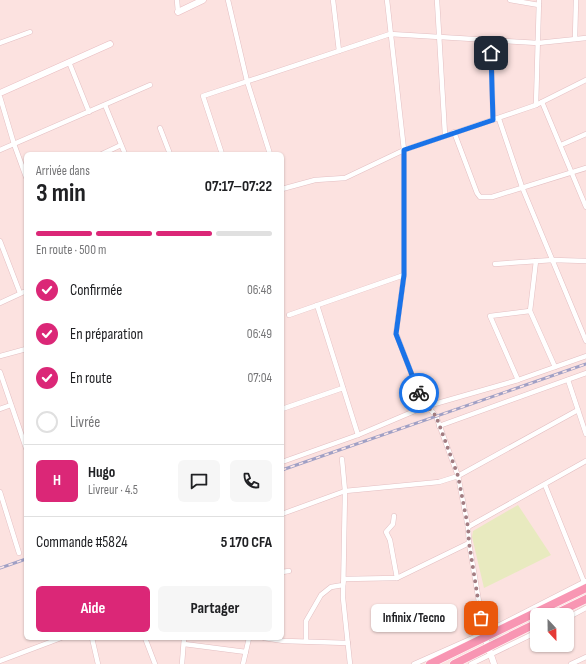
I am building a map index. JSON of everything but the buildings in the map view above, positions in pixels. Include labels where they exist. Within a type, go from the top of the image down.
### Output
[{"type":"highway","points":[[430,664],[585,584]]},
{"type":"highway","points":[[568,608],[586,599]]},
{"type":"highway","points":[[454,664],[491,650],[530,627]]},
{"type":"street","points":[[177,0],[178,12],[203,0]]},
{"type":"street","points":[[228,0],[247,81],[269,152]]},
{"type":"street","points":[[332,0],[339,51]]},
{"type":"street","points":[[387,0],[404,150],[404,275],[396,338],[426,407],[436,416],[458,476],[468,527],[469,543],[485,635],[491,650],[494,664]]},
{"type":"street","points":[[437,0],[445,136]]},
{"type":"street","points":[[510,0],[539,3],[536,105]]},
{"type":"street","points":[[575,39],[576,0]]},
{"type":"street","points":[[0,43],[30,32]]},
{"type":"street","points":[[221,152],[203,96],[390,34],[538,43],[586,38]]},
{"type":"street","points":[[491,40],[493,120]]},
{"type":"street","points":[[0,93],[110,44]]},
{"type":"street","points":[[69,62],[89,112]]},
{"type":"street","points":[[284,188],[315,180],[345,178],[404,150],[454,132],[499,119],[536,105],[586,80]]},
{"type":"street","points":[[0,150],[150,85]]},
{"type":"street","points":[[0,97],[24,172]]},
{"type":"street","points":[[542,102],[573,172],[586,207]]},
{"type":"street","points":[[105,105],[124,152]]},
{"type":"street","points":[[499,119],[522,187],[586,341]]},
{"type":"street","points":[[160,128],[169,152]]},
{"type":"street","points":[[454,132],[477,193],[480,197],[492,197],[586,168]]},
{"type":"street","points":[[561,145],[586,134]]},
{"type":"street","points":[[106,152],[121,145]]},
{"type":"street","points":[[0,241],[1,250],[20,294]]},
{"type":"street","points":[[495,264],[553,260],[586,261]]},
{"type":"street","points":[[536,261],[530,311],[555,368]]},
{"type":"street","points":[[289,315],[404,275]]},
{"type":"street","points":[[0,303],[24,292]]},
{"type":"street","points":[[317,305],[358,435]]},
{"type":"street","points":[[518,380],[490,316],[530,311]]},
{"type":"street","points":[[0,356],[24,350]]},
{"type":"street","points":[[284,461],[358,435],[426,407],[518,380],[586,356]]},
{"type":"street","points":[[0,372],[24,442]]},
{"type":"street","points":[[439,426],[586,373]]},
{"type":"street","points":[[568,380],[586,434]]},
{"type":"street","points":[[284,408],[344,388]]},
{"type":"street","points":[[0,409],[11,405]]},
{"type":"street","points":[[284,513],[345,491],[439,482],[458,476],[578,410]]},
{"type":"street","points":[[342,459],[345,491],[343,532],[343,598],[350,664]]},
{"type":"street","points":[[468,527],[586,462]]},
{"type":"street","points":[[545,485],[585,584]]},
{"type":"street","points":[[0,492],[19,553]]},
{"type":"street","points":[[394,516],[393,524],[386,532],[390,540],[397,578]]},
{"type":"street","points":[[344,579],[397,578],[469,543]]},
{"type":"street","points":[[284,571],[289,570]]},
{"type":"street","points":[[306,641],[306,621],[321,595],[331,586],[343,585],[344,579]]},
{"type":"street","points":[[574,615],[586,609]]},
{"type":"street","points":[[414,664],[485,635]]},
{"type":"street","points":[[470,664],[491,650],[530,635]]},
{"type":"street","points":[[0,661],[56,640]]},
{"type":"street","points":[[92,640],[98,664]]},
{"type":"street","points":[[146,640],[155,664]]},
{"type":"street","points":[[182,664],[184,640]]},
{"type":"street","points":[[243,664],[249,640]]},
{"type":"street","points":[[277,640],[348,643]]},
{"type":"street","points":[[184,644],[246,652]]},
{"type":"street","points":[[571,664],[586,657]]},
{"type":"green space","points":[[518,505],[551,555],[484,588],[472,537],[473,531]]},
{"type":"railway","points":[[284,469],[586,364]]},
{"type":"railway","points":[[0,568],[24,560]]},
{"type":"way so far","points":[[419,393],[424,407],[428,407],[436,416],[458,476],[468,527],[469,543],[481,618]]},
{"type":"place","name":"Infinix /Tecno","points":[[481,618]]},
{"type":"route","points":[[419,393],[396,338],[404,275],[404,150],[493,120],[491,53]]}]
